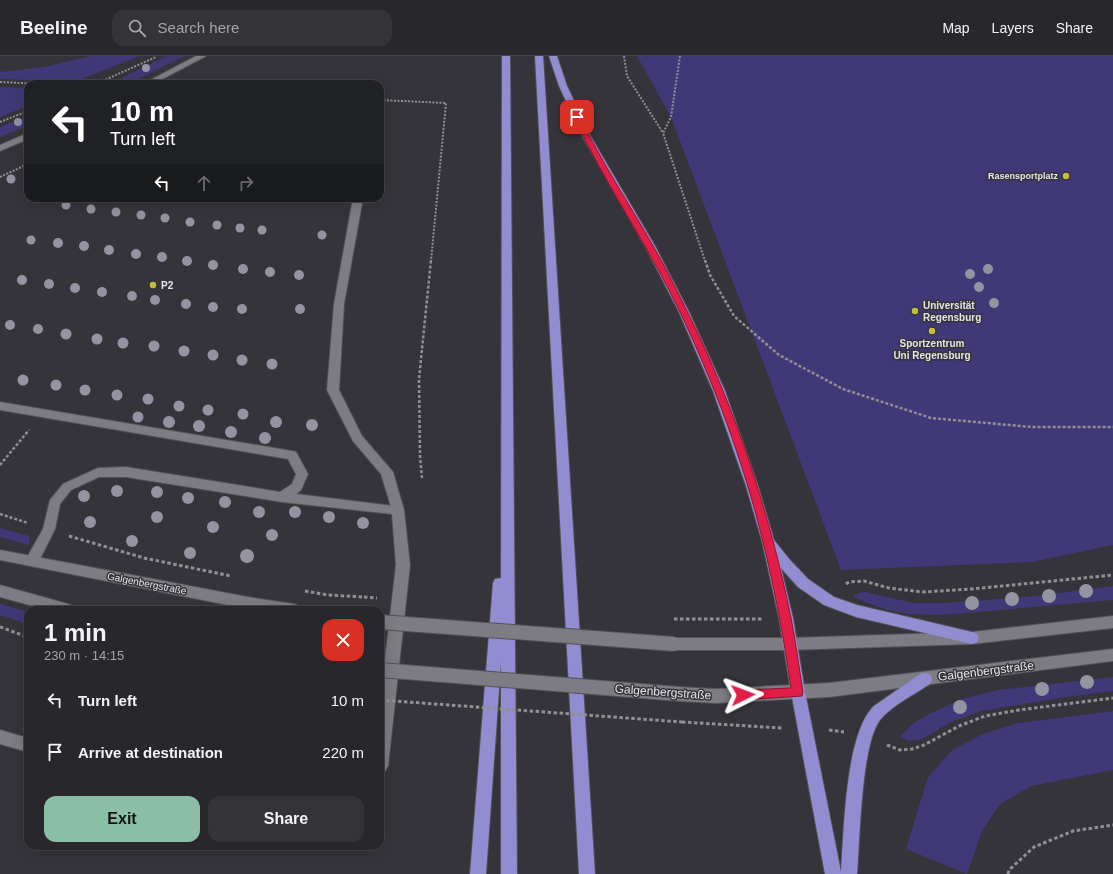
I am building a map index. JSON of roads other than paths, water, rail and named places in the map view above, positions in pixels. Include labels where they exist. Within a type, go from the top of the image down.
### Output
[{"type":"highway","points":[[506,56],[509,874]]},
{"type":"highway","points":[[539,56],[587,874]]},
{"type":"highway","points":[[553,56],[563,86],[586,137],[653,253],[684,312],[719,392],[752,486],[768,541],[786,618],[789,644],[833,874]]},
{"type":"highway","points":[[478,874],[507,492]]},
{"type":"highway","points":[[768,541],[785,564],[803,583],[829,601],[856,612],[972,638]]},
{"type":"highway","points":[[849,874],[859,764],[864,737],[875,715],[925,679]]},
{"type":"street","points":[[155,80],[202,56]]},
{"type":"street","points":[[0,148],[24,138]]},
{"type":"street","points":[[357,202],[339,304],[333,390],[357,438],[387,472],[398,510],[403,565],[384,731]]},
{"type":"street","points":[[0,406],[292,456],[302,474],[297,487],[282,497]]},
{"type":"street","points":[[32,561],[49,529],[54,503],[67,487],[98,473],[126,472],[282,497],[398,510]]},
{"type":"street","name":"Galgenbergstraße","points":[[0,555],[273,606]]},
{"type":"street","points":[[0,591],[54,606]]},
{"type":"street","points":[[384,622],[674,644],[789,644],[972,638],[1113,622]]},
{"type":"street","name":"Galgenbergstraße","points":[[384,670],[716,696],[829,690],[1113,655]]},
{"type":"street","points":[[0,737],[24,744]]},
{"type":"place","name":"Rasensportplatz","points":[[1066,176]]},
{"type":"place","name":"P2","points":[[153,285]]},
{"type":"place","name":"Universität Regensburg","points":[[915,311]]},
{"type":"place","name":"Sportzentrum Uni Regensburg","points":[[932,331]]}]
